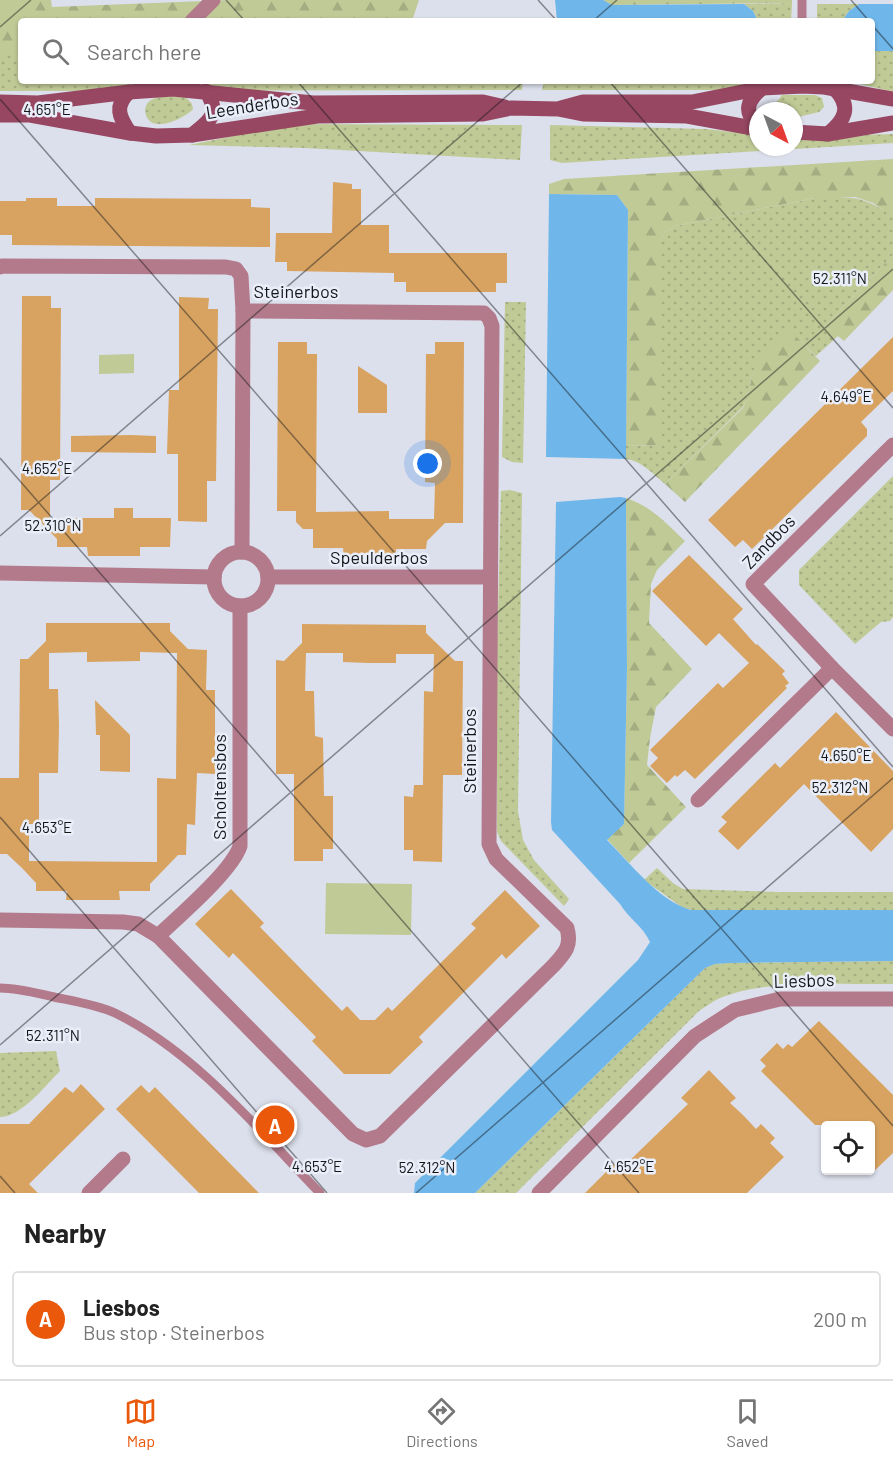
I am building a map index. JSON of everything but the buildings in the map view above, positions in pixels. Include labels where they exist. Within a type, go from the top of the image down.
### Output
[{"type":"main road","name":"Leenderbos","points":[[558,109],[583,102],[692,102],[795,84]]},
{"type":"main road","name":"Leenderbos","points":[[808,84],[893,99]]},
{"type":"main road","name":"Leenderbos","points":[[0,102],[38,103],[173,85],[313,103],[483,102],[511,108],[558,109],[583,114],[687,116],[749,126]]},
{"type":"main road","points":[[749,102],[762,88]]},
{"type":"main road","points":[[828,134],[843,118],[846,108],[842,95],[835,89]]},
{"type":"main road","points":[[192,135],[211,118],[215,110],[213,101],[206,91]]},
{"type":"main road","points":[[129,92],[120,100],[119,110],[130,133]]},
{"type":"main road","name":"Leenderbos","points":[[0,115],[30,115],[156,136],[192,135],[317,116],[483,114],[511,108]]},
{"type":"main road","points":[[803,133],[828,134],[893,123]]},
{"type":"street","points":[[195,18],[213,0]]},
{"type":"street","name":"Steinerbos","points":[[0,267],[226,267],[236,269],[241,276],[243,311],[484,312],[492,326],[489,844],[496,859],[567,928],[570,937],[569,947],[558,960],[380,1136],[366,1140],[353,1134],[158,936],[138,924],[123,922],[0,920]]},
{"type":"street","points":[[242,552],[243,311]]},
{"type":"street","name":"Zandbos","points":[[893,445],[753,584],[893,729]]},
{"type":"street","points":[[234,552],[250,553],[263,562],[268,577],[267,586],[257,601],[249,605],[240,606],[224,600],[214,586],[215,569],[220,562],[234,552]]},
{"type":"street","points":[[0,573],[214,577]]},
{"type":"street","name":"Speulderbos","points":[[268,577],[490,577]]},
{"type":"street","name":"Scholtensbos","points":[[158,936],[221,875],[237,856],[240,846],[240,606]]},
{"type":"street","points":[[698,800],[832,668]]},
{"type":"street","name":"Liesbos","points":[[539,1193],[695,1036],[735,1010],[780,999],[893,999]]},
{"type":"street","points":[[88,1193],[123,1159]]},
{"type":"lane","points":[[802,0],[802,18]]},
{"type":"lane","points":[[0,988],[13,988],[114,1012],[166,1044],[213,1085],[320,1193]]},
{"type":"green space","points":[[0,0],[28,0],[28,16],[0,16]]},
{"type":"green space","points":[[22,0],[51,0],[52,7],[230,0],[419,0],[413,18],[18,18],[18,52],[0,52],[0,6]]},
{"type":"green space","points":[[603,0],[792,0],[792,3],[612,5]]},
{"type":"green space","points":[[792,3],[791,18],[756,18],[753,11],[744,4]]},
{"type":"green space","points":[[817,4],[859,4],[844,18],[817,18]]},
{"type":"green space","points":[[875,51],[893,51],[893,92],[860,84],[875,84]]},
{"type":"green space","points":[[0,52],[18,52],[18,84],[523,84],[522,90],[0,91]]},
{"type":"green space","points":[[543,84],[743,84],[723,90],[542,90]]},
{"type":"green space","points":[[782,95],[815,95],[822,98],[824,107],[819,112],[803,116],[803,102],[777,102]]},
{"type":"green space","points":[[185,96],[193,109],[180,118],[156,124],[151,122],[147,116],[145,110],[147,103],[153,99]]},
{"type":"green space","points":[[294,124],[522,125],[520,160],[305,148],[189,145]]},
{"type":"green space","points":[[550,125],[706,129],[749,134],[749,152],[562,163],[550,160]]},
{"type":"green space","points":[[893,134],[893,143],[803,148],[803,137]]},
{"type":"green space","points":[[893,159],[893,217],[873,203],[855,197],[820,197],[675,226],[665,232],[661,240],[662,445],[626,446],[628,210],[617,195],[549,194],[549,184],[564,179]]},
{"type":"green space","points":[[820,197],[842,197],[866,201],[893,216],[893,255],[825,326],[838,336],[816,356],[790,331],[776,342],[759,361],[743,407],[665,484],[642,465],[626,459],[626,446],[661,445],[661,240],[665,232],[675,226]]},
{"type":"green space","points":[[893,255],[893,290],[844,341],[825,326]]},
{"type":"green space","points":[[505,302],[526,302],[523,463],[512,462],[502,457]]},
{"type":"green space","points":[[790,330],[820,361],[685,502],[665,484],[743,408],[759,358],[769,346]]},
{"type":"green space","points":[[134,354],[134,373],[99,374],[99,355]]},
{"type":"green space","points":[[893,476],[893,617],[890,621],[881,622],[855,644],[799,585],[799,570]]},
{"type":"green space","points":[[510,490],[522,493],[518,811],[523,840],[534,860],[569,899],[564,906],[501,841],[497,832],[497,653],[501,491]]},
{"type":"green space","points":[[626,498],[651,510],[685,541],[657,570],[651,584],[649,623],[692,669],[656,707],[647,765],[686,807],[629,863],[607,839],[624,824],[627,669]]},
{"type":"green space","points":[[657,868],[683,889],[893,892],[893,910],[692,910],[683,908],[644,880]]},
{"type":"green space","points":[[326,883],[412,884],[411,935],[325,934]]},
{"type":"green space","points":[[893,961],[893,984],[781,985],[737,992],[716,1000],[699,1011],[516,1193],[475,1193],[705,968],[728,963]]},
{"type":"green space","points":[[56,1051],[60,1071],[24,1106],[8,1116],[0,1117],[0,1053]]},
{"type":"water","points":[[555,0],[603,0],[612,5],[744,4],[753,11],[756,18],[557,18]]},
{"type":"water","points":[[859,4],[893,4],[893,51],[875,51],[875,18],[844,18]]},
{"type":"water","points":[[549,194],[617,195],[628,210],[626,459],[546,457]]},
{"type":"water","points":[[626,498],[627,669],[624,824],[607,840],[656,890],[691,910],[893,910],[893,961],[728,963],[705,968],[475,1193],[414,1193],[415,1183],[638,960],[650,942],[644,931],[552,830],[551,822],[556,502]]},
{"type":"place","name":"Liesbos","points":[[275,1125]]}]
